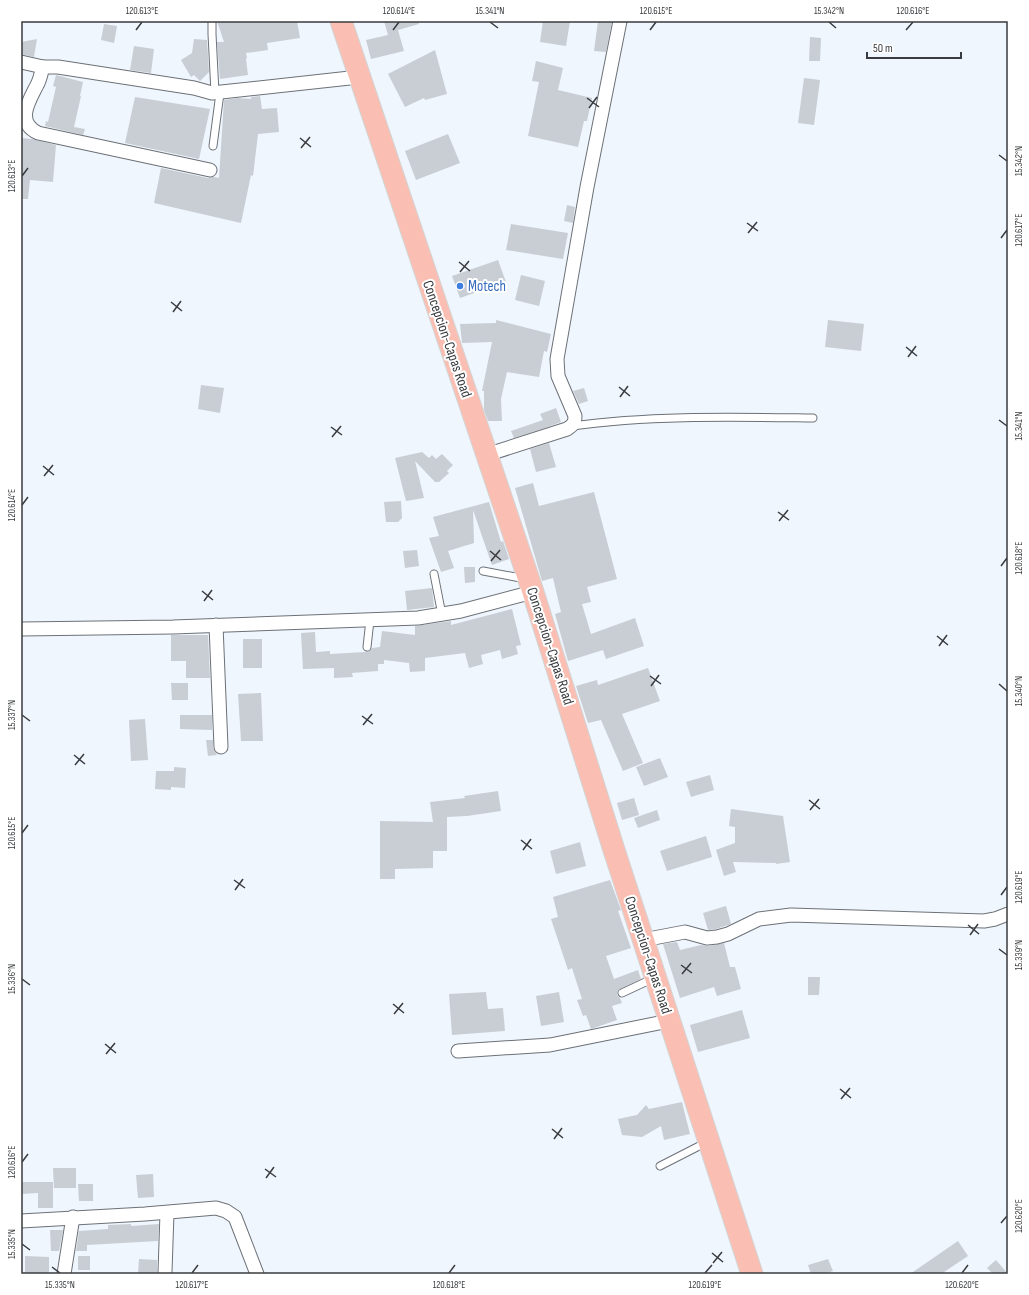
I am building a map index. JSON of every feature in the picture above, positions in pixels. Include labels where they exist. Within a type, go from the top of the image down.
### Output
[{"type":"main road","name":"Concepcion-Capas Road","points":[[341,21],[530,585],[669,1021],[752,1274]]},
{"type":"street","points":[[486,455],[567,429],[572,426],[575,421],[575,416],[558,376],[557,359],[587,187],[620,21]]},
{"type":"street","points":[[21,62],[43,67],[58,67],[218,93],[359,77]]},
{"type":"street","points":[[43,67],[25,116],[28,127],[32,131],[210,170]]},
{"type":"street","points":[[21,629],[216,625],[418,618],[442,615],[489,604],[530,585]]},
{"type":"street","points":[[216,625],[221,747]]},
{"type":"street","points":[[643,940],[686,932],[707,938],[717,937],[728,934],[759,919],[791,915],[984,920],[995,919],[1008,914]]},
{"type":"street","points":[[458,1051],[550,1045],[669,1021]]},
{"type":"street","points":[[21,1221],[216,1208],[226,1211],[235,1217],[257,1274]]},
{"type":"street","points":[[165,1272],[167,1212]]},
{"type":"street","points":[[64,1274],[73,1217]]},
{"type":"lane","points":[[212,21],[218,93],[213,146]]},
{"type":"lane","points":[[572,426],[602,422],[718,417],[813,418]]},
{"type":"lane","points":[[483,572],[530,585]]},
{"type":"lane","points":[[434,574],[442,615]]},
{"type":"lane","points":[[367,647],[370,620]]},
{"type":"lane","points":[[622,993],[655,977]]},
{"type":"lane","points":[[660,1166],[708,1141]]},
{"type":"building","points":[[217,21],[297,21],[300,38],[267,43],[268,50],[246,53],[248,75],[220,79],[217,42],[224,42]]},
{"type":"building","points":[[384,21],[418,21],[419,24],[398,30],[404,51],[371,59],[366,40],[388,35]]},
{"type":"building","points":[[543,21],[570,21],[566,46],[540,42]]},
{"type":"building","points":[[598,21],[612,21],[606,52],[594,51]]},
{"type":"building","points":[[104,24],[117,26],[114,43],[101,40]]},
{"type":"building","points":[[810,37],[821,38],[820,61],[809,61]]},
{"type":"building","points":[[37,39],[34,57],[21,54],[21,42]]},
{"type":"building","points":[[194,39],[207,40],[209,72],[200,81],[194,75],[191,77],[181,60],[192,53]]},
{"type":"building","points":[[134,46],[154,49],[151,73],[130,70]]},
{"type":"building","points":[[435,50],[447,94],[425,100],[424,98],[405,107],[388,74]]},
{"type":"building","points":[[536,61],[563,68],[558,90],[592,98],[587,121],[584,121],[578,147],[528,136],[539,82],[532,81]]},
{"type":"building","points":[[56,75],[83,82],[74,127],[85,129],[83,135],[45,126],[46,121],[48,122],[56,87],[53,86]]},
{"type":"building","points":[[804,78],[820,80],[814,125],[798,123]]},
{"type":"building","points":[[260,96],[262,109],[277,108],[279,132],[258,134],[253,176],[251,175],[241,223],[154,203],[161,168],[208,178],[219,178],[224,100],[237,98],[251,99],[251,97]]},
{"type":"building","points":[[135,97],[210,109],[199,159],[125,143]]},
{"type":"building","points":[[448,134],[460,163],[416,180],[405,151]]},
{"type":"building","points":[[21,138],[56,145],[53,182],[30,180],[28,199],[21,199]]},
{"type":"building","points":[[567,205],[575,207],[573,223],[564,221]]},
{"type":"building","points":[[511,224],[568,233],[563,259],[506,250]]},
{"type":"building","points":[[498,260],[506,282],[460,298],[452,276]]},
{"type":"building","points":[[521,275],[545,281],[539,306],[515,300]]},
{"type":"building","points":[[496,320],[551,334],[547,352],[544,351],[539,377],[507,372],[501,399],[502,421],[488,421],[484,410],[484,391],[482,391],[492,342],[462,343],[460,324],[496,323]]},
{"type":"building","points":[[828,320],[864,324],[861,351],[825,347]]},
{"type":"building","points":[[201,385],[224,388],[220,413],[198,409]]},
{"type":"building","points":[[584,388],[588,401],[579,404],[573,391]]},
{"type":"building","points":[[556,408],[561,422],[514,438],[511,431],[543,420],[540,414]]},
{"type":"building","points":[[549,443],[556,467],[536,472],[530,449]]},
{"type":"building","points":[[422,452],[429,458],[432,455],[436,459],[442,454],[453,465],[447,471],[449,473],[439,482],[435,482],[415,461],[424,498],[406,501],[395,458]]},
{"type":"building","points":[[533,483],[539,506],[594,492],[617,579],[587,587],[591,602],[582,604],[591,634],[635,618],[644,646],[606,659],[603,650],[568,661],[555,614],[561,612],[553,578],[542,581],[515,488]]},
{"type":"building","points":[[401,501],[402,518],[398,522],[386,522],[384,502]]},
{"type":"building","points":[[489,502],[501,542],[503,541],[509,559],[492,565],[473,510],[474,543],[448,551],[454,568],[441,572],[429,538],[439,536],[433,517]]},
{"type":"building","points":[[417,550],[419,566],[405,568],[403,551]]},
{"type":"building","points":[[464,567],[475,567],[475,582],[465,583]]},
{"type":"building","points":[[432,588],[434,607],[407,610],[405,591]]},
{"type":"building","points":[[512,609],[521,645],[516,646],[518,654],[502,659],[500,650],[481,655],[483,664],[469,668],[465,653],[425,658],[425,671],[410,672],[409,663],[384,660],[384,664],[378,664],[378,671],[352,673],[353,677],[334,678],[334,668],[303,669],[301,633],[315,632],[316,652],[330,651],[330,654],[365,652],[372,648],[380,647],[382,631],[415,635],[415,626],[451,621],[451,625]]},
{"type":"building","points":[[171,635],[208,635],[210,678],[186,678],[186,661],[171,661]]},
{"type":"building","points":[[243,639],[262,639],[262,668],[243,668]]},
{"type":"building","points":[[648,668],[660,701],[622,714],[643,763],[623,771],[601,720],[588,723],[576,686],[597,680],[598,685]]},
{"type":"building","points":[[171,683],[188,683],[188,700],[172,700]]},
{"type":"building","points":[[261,693],[263,741],[241,741],[238,694]]},
{"type":"building","points":[[180,715],[212,715],[212,730],[180,729]]},
{"type":"building","points":[[145,719],[148,760],[131,761],[129,720]]},
{"type":"building","points":[[206,740],[213,740],[213,748],[217,755],[208,756]]},
{"type":"building","points":[[660,758],[668,777],[644,786],[636,767]]},
{"type":"building","points":[[174,767],[186,768],[185,788],[171,787],[171,790],[155,789],[156,771],[174,771]]},
{"type":"building","points":[[710,775],[714,790],[691,797],[686,782]]},
{"type":"building","points":[[498,791],[501,811],[467,816],[447,817],[447,851],[433,851],[433,868],[395,869],[395,879],[380,879],[380,821],[433,822],[430,802],[465,798],[464,796]]},
{"type":"building","points":[[634,798],[639,815],[622,820],[617,803]]},
{"type":"building","points":[[731,809],[783,816],[790,862],[776,864],[733,862],[736,872],[724,876],[716,850],[735,843],[735,827],[729,826]]},
{"type":"building","points":[[657,810],[660,820],[638,828],[634,818]]},
{"type":"building","points":[[706,836],[712,857],[667,871],[660,851]]},
{"type":"building","points":[[580,842],[586,866],[556,874],[550,851]]},
{"type":"building","points":[[610,880],[621,910],[618,911],[631,948],[606,956],[614,979],[638,970],[641,979],[618,990],[617,995],[622,1003],[612,1006],[617,1020],[591,1029],[586,1015],[583,1016],[577,1000],[582,999],[572,968],[568,970],[551,919],[558,917],[553,897]]},
{"type":"building","points":[[726,906],[731,924],[708,930],[703,913]]},
{"type":"building","points":[[677,942],[680,950],[701,945],[708,946],[724,943],[730,967],[735,967],[741,989],[717,996],[714,987],[680,998],[663,944]]},
{"type":"building","points":[[808,977],[820,977],[819,995],[808,995]]},
{"type":"building","points":[[486,992],[488,1009],[503,1008],[505,1031],[452,1035],[449,994]]},
{"type":"building","points":[[559,992],[564,1022],[541,1026],[536,996]]},
{"type":"building","points":[[742,1010],[750,1038],[698,1052],[690,1025]]},
{"type":"building","points":[[682,1102],[690,1134],[664,1140],[661,1126],[642,1137],[622,1135],[618,1119],[637,1115],[646,1105],[649,1109]]},
{"type":"building","points":[[53,1168],[76,1168],[76,1188],[54,1188]]},
{"type":"building","points":[[153,1174],[154,1197],[138,1198],[136,1175]]},
{"type":"building","points":[[21,1182],[53,1182],[53,1208],[38,1208],[38,1193],[21,1194]]},
{"type":"building","points":[[78,1184],[93,1184],[93,1201],[79,1201]]},
{"type":"building","points":[[131,1224],[131,1226],[159,1224],[158,1241],[87,1245],[87,1251],[76,1251],[79,1231],[108,1229],[108,1225]]},
{"type":"building","points":[[50,1230],[63,1230],[59,1251],[51,1251]]},
{"type":"building","points":[[958,1241],[968,1256],[941,1274],[910,1274]]},
{"type":"building","points":[[25,1256],[49,1257],[49,1274],[25,1274]]},
{"type":"building","points":[[78,1256],[90,1256],[90,1270],[78,1270]]},
{"type":"building","points":[[139,1259],[157,1260],[157,1274],[138,1274]]},
{"type":"building","points":[[828,1259],[833,1271],[824,1274],[811,1274],[808,1265]]},
{"type":"building","points":[[996,1260],[1008,1274],[993,1274],[987,1268]]},
{"type":"place","name":"Motech","points":[[460,286]]}]
